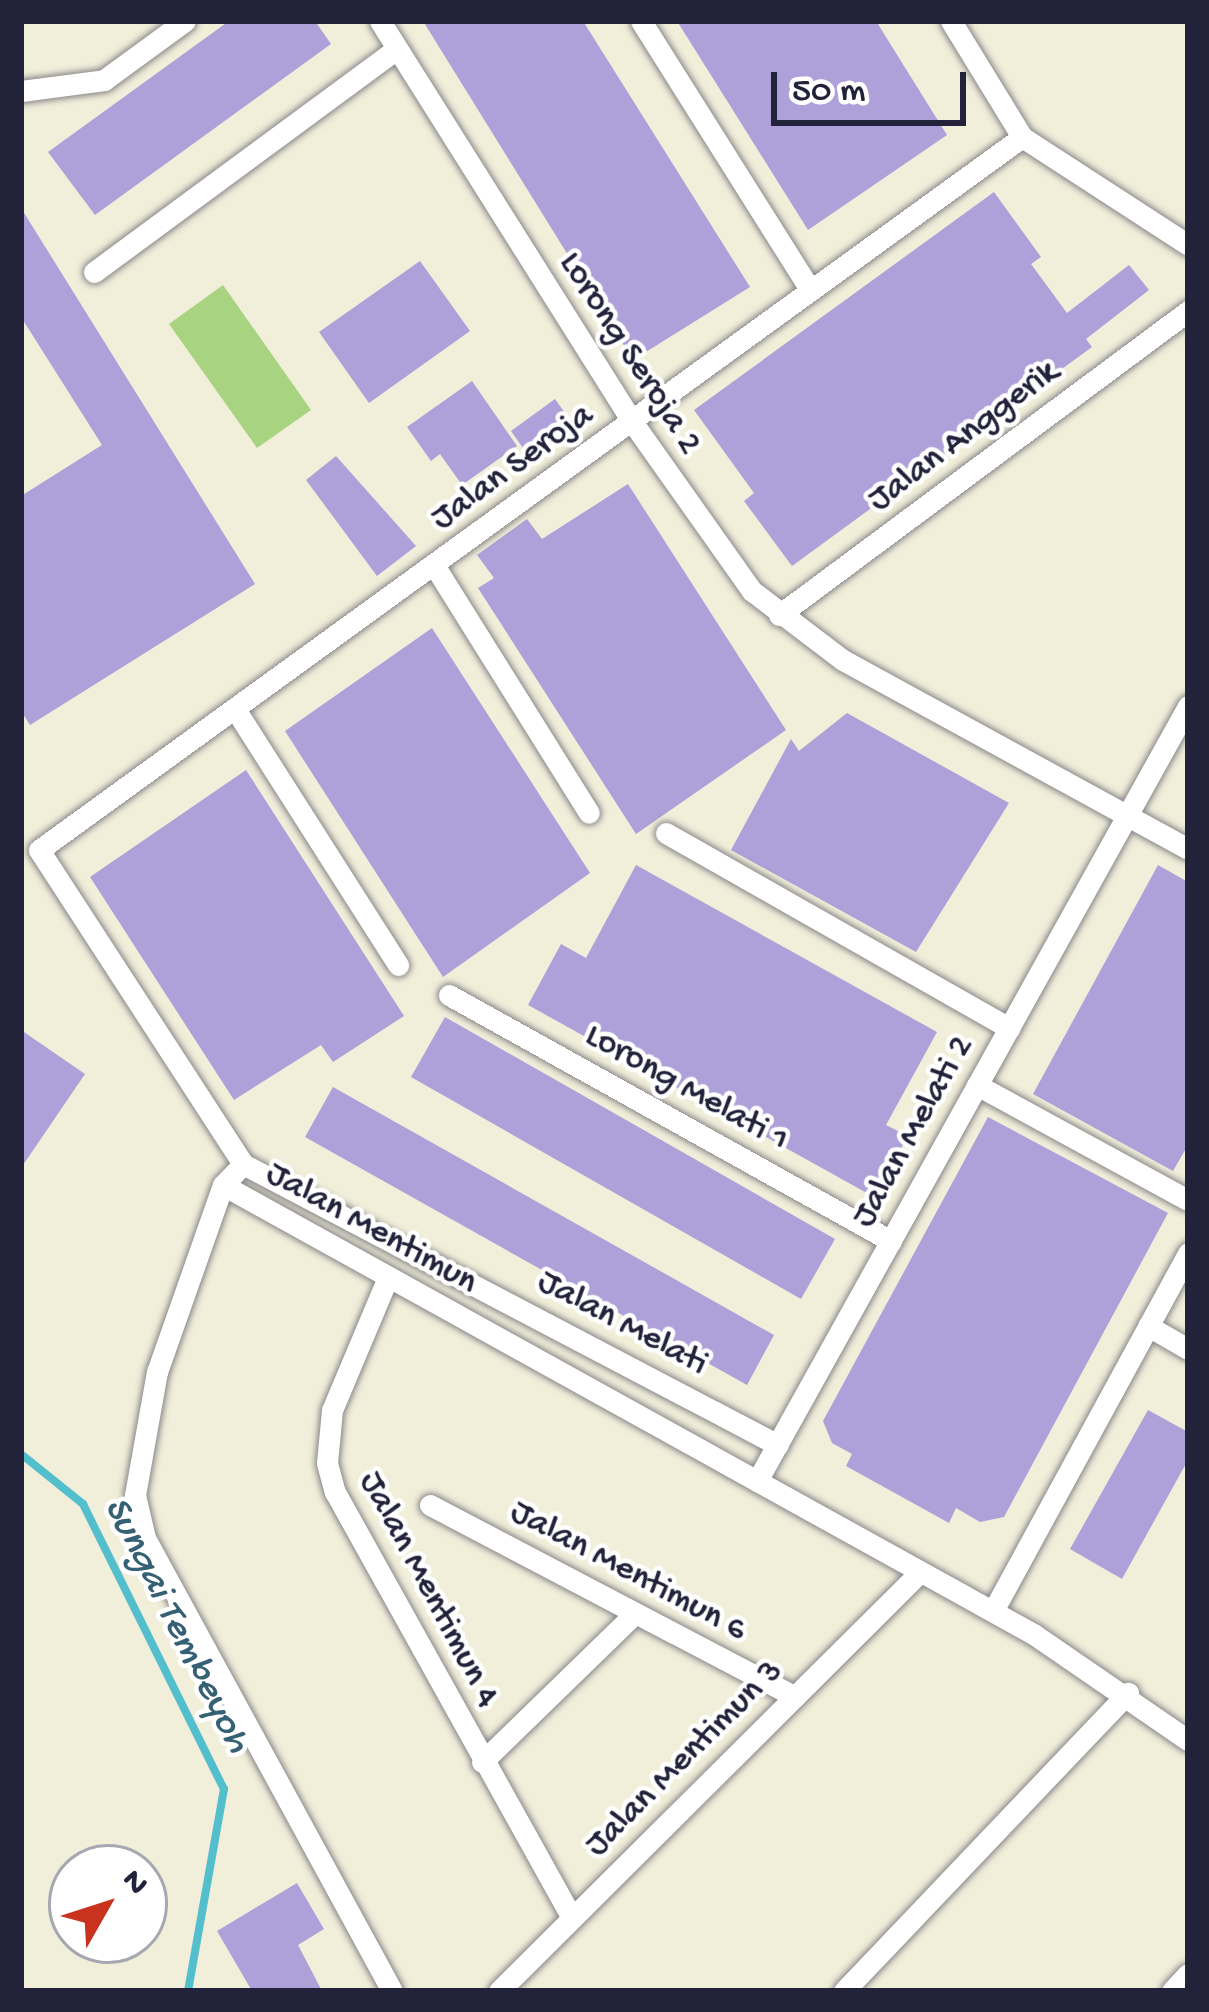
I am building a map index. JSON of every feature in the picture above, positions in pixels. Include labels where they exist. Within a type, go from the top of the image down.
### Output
[{"type":"street","points":[[21,91],[104,80],[185,21]]},
{"type":"street","name":"Lorong Seroja 2","points":[[380,21],[726,562],[779,615],[873,675],[1188,850]]},
{"type":"street","points":[[641,21],[810,289]]},
{"type":"street","points":[[951,21],[1022,137],[1188,245]]},
{"type":"street","points":[[94,272],[396,49]]},
{"type":"street","name":"Jalan Seroja","points":[[39,850],[237,712],[1022,137]]},
{"type":"street","name":"Jalan Anggerik","points":[[779,615],[1188,311]]},
{"type":"street","points":[[434,566],[589,813]]},
{"type":"street","name":"Jalan Melati 2","points":[[757,1481],[1188,706]]},
{"type":"street","points":[[237,712],[398,964]]},
{"type":"street","points":[[666,833],[1009,1028]]},
{"type":"street","name":"Jalan Melati","points":[[39,850],[243,1164],[778,1444]]},
{"type":"street","name":"Lorong Melati 1","points":[[449,995],[891,1241]]},
{"type":"street","points":[[977,1085],[1188,1200]]},
{"type":"street","points":[[223,1185],[243,1164]]},
{"type":"street","name":"Jalan Mentimun","points":[[392,1991],[145,1538],[135,1495],[158,1372],[223,1185],[993,1611],[1128,1694],[1188,1740]]},
{"type":"street","points":[[993,1611],[1188,1253]]},
{"type":"street","name":"Jalan Mentimun 4","points":[[388,1277],[332,1410],[327,1463],[335,1492],[572,1918]]},
{"type":"street","points":[[1148,1326],[1188,1349]]},
{"type":"street","name":"Jalan Mentimun 6","points":[[430,1505],[794,1697]]},
{"type":"street","name":"Jalan Mentimun 3","points":[[499,1991],[919,1574]]},
{"type":"street","points":[[482,1762],[634,1614]]},
{"type":"street","points":[[844,1991],[1128,1694]]},
{"type":"street","points":[[1172,1991],[1188,1974]]},
{"type":"green space","points":[[223,285],[311,410],[257,448],[169,324]]},
{"type":"building","points":[[229,21],[315,21],[331,44],[95,215],[48,152]]},
{"type":"building","points":[[423,21],[583,21],[750,287],[633,360]]},
{"type":"building","points":[[677,21],[876,21],[947,135],[808,230]]},
{"type":"building","points":[[994,192],[1041,257],[1031,264],[1067,313],[1129,265],[1149,290],[1086,339],[1092,347],[792,566],[744,501],[754,493],[694,410]]},
{"type":"building","points":[[21,208],[255,584],[30,725],[21,711],[21,496],[102,445],[21,317]]},
{"type":"building","points":[[420,261],[470,331],[369,403],[319,332]]},
{"type":"building","points":[[472,381],[517,446],[462,485],[440,454],[431,461],[407,427]]},
{"type":"building","points":[[555,399],[575,427],[530,458],[511,431]]},
{"type":"building","points":[[336,456],[416,546],[377,576],[306,480]]},
{"type":"building","points":[[628,484],[786,730],[636,834],[478,588],[494,578],[477,555],[527,519],[542,539]]},
{"type":"building","points":[[432,628],[590,873],[443,977],[285,731]]},
{"type":"building","points":[[847,713],[1009,803],[916,952],[731,850],[791,739],[799,751]]},
{"type":"building","points":[[246,770],[404,1016],[333,1062],[321,1045],[234,1100],[90,877]]},
{"type":"building","points":[[636,865],[937,1032],[886,1125],[908,1136],[874,1197],[528,1005],[561,944],[586,958]]},
{"type":"building","points":[[1158,865],[1188,882],[1188,1145],[1173,1171],[1033,1094]]},
{"type":"building","points":[[445,1017],[835,1239],[801,1299],[411,1077]]},
{"type":"building","points":[[21,1030],[85,1074],[21,1168]]},
{"type":"building","points":[[333,1087],[774,1335],[747,1385],[305,1137]]},
{"type":"building","points":[[988,1117],[1168,1213],[1004,1517],[980,1522],[956,1508],[949,1523],[846,1466],[852,1454],[832,1443],[823,1421]]},
{"type":"building","points":[[1148,1410],[1188,1432],[1188,1460],[1122,1579],[1070,1549]]},
{"type":"building","points":[[297,1883],[324,1929],[298,1945],[322,1991],[252,1991],[217,1931]]},
{"type":"waterway","name":"Sungai Tembeyoh","points":[[21,1454],[83,1504],[224,1789],[188,1991]]}]
